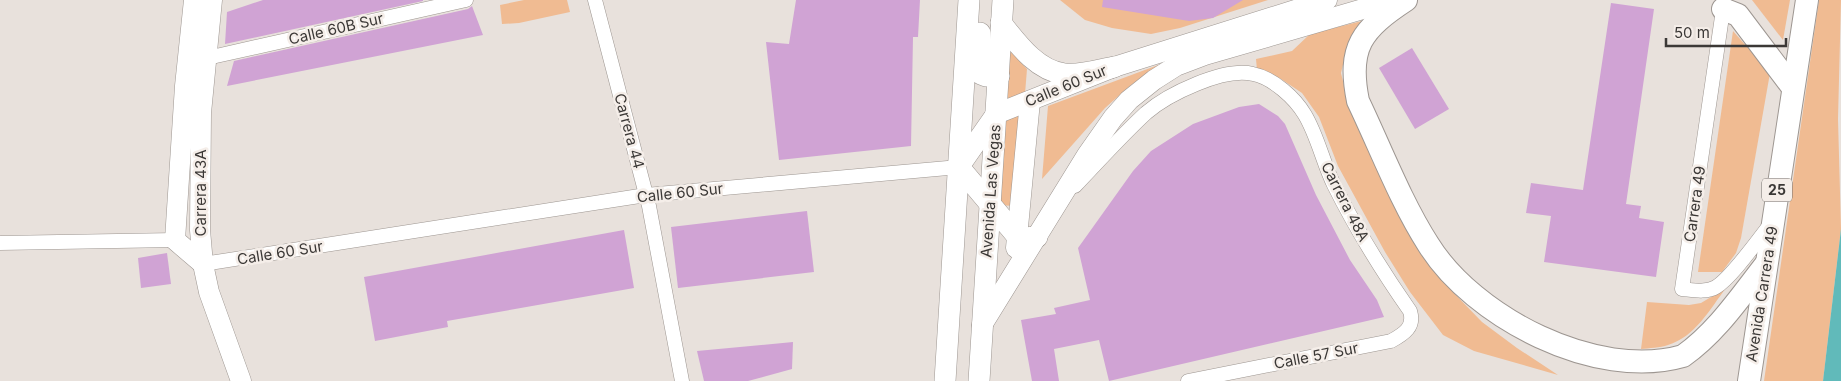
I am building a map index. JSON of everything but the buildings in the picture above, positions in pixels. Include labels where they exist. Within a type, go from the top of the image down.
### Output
[{"type":"highway","points":[[1406,0],[1378,21],[1366,33],[1355,59],[1354,80],[1358,101],[1416,224],[1428,245],[1464,291],[1491,316],[1515,334],[1553,357],[1589,370],[1616,376],[1646,372],[1681,358],[1712,332],[1766,264]]},
{"type":"highway","name":"Avenida Carrera 49","points":[[1749,381],[1807,0]]},
{"type":"highway","points":[[1724,4],[1738,16],[1793,88]]},
{"type":"main road","name":"Carrera 43A","points":[[174,240],[194,0]]},
{"type":"main road","name":"Carrera 43A","points":[[212,0],[201,113],[200,230],[203,264],[209,292],[241,381]]},
{"type":"main road","points":[[945,381],[969,0]]},
{"type":"main road","points":[[976,0],[980,24],[981,74],[999,76]]},
{"type":"main road","name":"Avenida Las Vegas","points":[[979,381],[1003,0]]},
{"type":"main road","name":"Calle 60 Sur","points":[[996,114],[1114,67],[1327,0]]},
{"type":"main road","points":[[1027,236],[1055,206],[1113,118],[1129,100],[1154,80],[1176,66],[1220,50],[1394,0]]},
{"type":"main road","points":[[1001,23],[1032,59],[1052,70],[1063,74],[1074,74],[1114,67]]},
{"type":"main road","points":[[982,325],[1013,274],[1027,236],[1030,100]]},
{"type":"main road","points":[[959,167],[996,114]]},
{"type":"main road","points":[[959,167],[990,204],[1027,236]]},
{"type":"main road","points":[[174,240],[203,264]]},
{"type":"street","name":"Calle 60B Sur","points":[[206,56],[216,56],[466,0]]},
{"type":"street","name":"Carrera 44","points":[[594,0],[646,195],[682,381]]},
{"type":"street","name":"Carrera 49","points":[[1724,4],[1682,288],[1705,290],[1716,287],[1727,278],[1772,222]]},
{"type":"street","name":"Carrera 48A","points":[[1055,206],[1146,113],[1173,94],[1204,81],[1239,72],[1254,74],[1272,82],[1289,95],[1305,115],[1333,184],[1351,218],[1410,311],[1412,319],[1410,327]]},
{"type":"street","name":"Calle 60 Sur","points":[[203,264],[646,195],[959,167]]},
{"type":"street","points":[[0,243],[174,240]]},
{"type":"street","name":"Calle 57 Sur","points":[[1188,381],[1391,341],[1404,334],[1410,327]]},
{"type":"shaded area","points":[[524,0],[567,0],[570,12],[519,23],[502,24],[500,5]]},
{"type":"shaded area","points":[[1060,0],[1268,0],[1180,28],[1151,34],[1112,28],[1085,20]]},
{"type":"shaded area","points":[[1752,0],[1790,0],[1783,40]]},
{"type":"shaded area","points":[[1819,0],[1841,0],[1838,119],[1841,229],[1823,381],[1764,381]]},
{"type":"shaded area","points":[[1366,20],[1347,48],[1341,73],[1348,102],[1389,196],[1415,245],[1450,289],[1482,322],[1558,375],[1474,351],[1443,335],[1410,292],[1385,252],[1338,166],[1319,117],[1302,93],[1281,79],[1257,70],[1256,59],[1292,51],[1310,34]]},
{"type":"shaded area","points":[[1733,31],[1770,73],[1741,238],[1736,253],[1722,272],[1698,272]]},
{"type":"shaded area","points":[[1007,47],[1027,69],[1016,206],[995,205]]},
{"type":"shaded area","points":[[1169,61],[1131,85],[1105,108],[1042,179],[1048,106]]},
{"type":"shaded area","points":[[1726,288],[1708,313],[1686,336],[1665,346],[1641,349],[1647,302],[1689,305],[1701,303]]},
{"type":"water","points":[[1841,229],[1841,381],[1823,381]]}]
